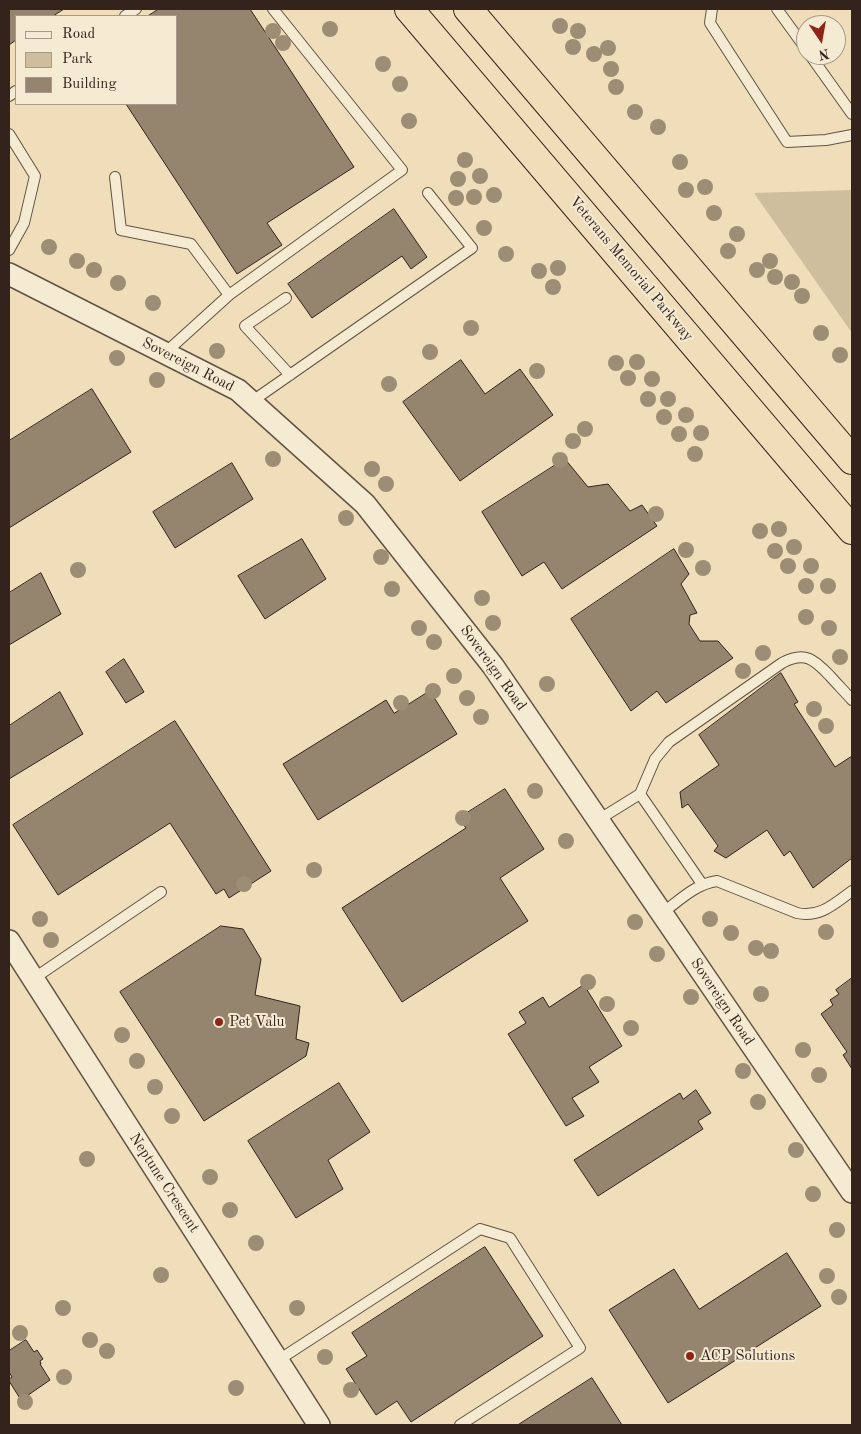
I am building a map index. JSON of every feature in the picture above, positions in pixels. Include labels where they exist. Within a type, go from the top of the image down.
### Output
[{"type":"highway","name":"Veterans Memorial Parkway","points":[[409,9],[852,530]]},
{"type":"highway","points":[[468,9],[852,460]]},
{"type":"street","name":"Sovereign Road","points":[[9,274],[238,390],[365,504],[493,666],[852,1192]]},
{"type":"street","name":"Neptune Crescent","points":[[9,942],[319,1425]]},
{"type":"lane","points":[[166,353],[229,295],[402,170],[273,9]]},
{"type":"lane","points":[[712,9],[710,23],[787,142],[826,140],[852,135]]},
{"type":"lane","points":[[777,9],[796,36]]},
{"type":"lane","points":[[817,65],[852,114]]},
{"type":"lane","points":[[9,134],[35,176],[24,222],[9,250]]},
{"type":"lane","points":[[115,178],[122,230],[192,244],[229,295]]},
{"type":"lane","points":[[251,402],[472,248],[428,193]]},
{"type":"lane","points":[[286,298],[246,326],[290,375]]},
{"type":"lane","points":[[598,820],[640,794],[655,759],[669,742],[791,658],[803,656],[815,660],[852,700]]},
{"type":"lane","points":[[640,794],[702,884]]},
{"type":"lane","points":[[662,913],[702,884],[717,881],[807,915],[819,913],[852,891]]},
{"type":"lane","points":[[33,979],[161,892]]},
{"type":"lane","points":[[278,1360],[480,1229],[510,1238],[580,1348],[460,1425]]},
{"type":"green space","points":[[852,190],[852,333],[754,193]]},
{"type":"building","points":[[9,9],[64,9],[55,15],[15,15],[15,41],[9,45]]},
{"type":"building","points":[[159,9],[250,9],[354,167],[267,223],[282,245],[237,274],[127,105],[178,105],[178,15],[150,15]]},
{"type":"building","points":[[394,209],[427,257],[411,269],[402,256],[312,318],[288,284]]},
{"type":"building","points":[[461,360],[485,394],[520,369],[553,415],[460,481],[403,402]]},
{"type":"building","points":[[92,389],[131,452],[9,528],[9,441]]},
{"type":"building","points":[[565,459],[588,487],[608,484],[630,511],[642,505],[657,526],[562,589],[544,562],[522,576],[482,512]]},
{"type":"building","points":[[232,463],[253,499],[175,548],[153,512]]},
{"type":"building","points":[[302,539],[326,579],[265,619],[238,576]]},
{"type":"building","points":[[674,549],[689,574],[681,584],[697,613],[690,615],[689,624],[700,641],[718,641],[733,658],[666,703],[657,691],[631,711],[571,619]]},
{"type":"building","points":[[41,573],[61,614],[9,645],[9,593]]},
{"type":"building","points":[[124,659],[144,692],[126,703],[106,672]]},
{"type":"building","points":[[781,673],[798,702],[794,704],[835,767],[852,756],[852,858],[813,888],[790,851],[784,856],[767,830],[726,858],[714,851],[718,846],[688,804],[682,808],[680,792],[719,765],[699,735]]},
{"type":"building","points":[[430,691],[457,734],[318,820],[283,764],[386,700],[394,713]]},
{"type":"building","points":[[60,692],[83,734],[9,779],[9,726]]},
{"type":"building","points":[[175,721],[271,871],[229,898],[224,889],[216,894],[170,823],[58,895],[13,825]]},
{"type":"building","points":[[505,789],[544,849],[500,878],[528,921],[402,1002],[342,908],[466,828],[459,818]]},
{"type":"building","name":"Pet Valu","points":[[221,926],[243,929],[261,959],[255,995],[300,1006],[296,1039],[309,1043],[306,1056],[204,1121],[120,992]]},
{"type":"building","points":[[852,978],[852,1069],[843,1055],[847,1052],[821,1014],[833,1005],[830,1000],[839,994],[836,990]]},
{"type":"building","points":[[584,985],[622,1046],[589,1067],[599,1082],[572,1098],[584,1116],[566,1126],[508,1034],[526,1023],[519,1012],[543,997],[549,1007]]},
{"type":"building","points":[[339,1083],[370,1132],[328,1160],[343,1189],[296,1218],[248,1141]]},
{"type":"building","points":[[696,1090],[711,1113],[698,1121],[703,1129],[598,1196],[574,1160],[680,1093],[683,1099]]},
{"type":"building","points":[[485,1247],[543,1336],[411,1422],[397,1401],[376,1415],[346,1369],[367,1356],[352,1333]]},
{"type":"building","name":"ACP Solutions","points":[[787,1253],[821,1306],[668,1403],[609,1310],[674,1269],[699,1309]]},
{"type":"building","points":[[26,1340],[34,1352],[37,1350],[43,1359],[40,1361],[40,1364],[50,1380],[21,1400],[9,1381],[12,1377],[9,1372],[9,1351]]},
{"type":"building","points":[[592,1378],[622,1425],[518,1425]]},
{"type":"place","name":"Pet Valu","points":[[219,1022]]},
{"type":"place","name":"ACP Solutions","points":[[690,1356]]}]
